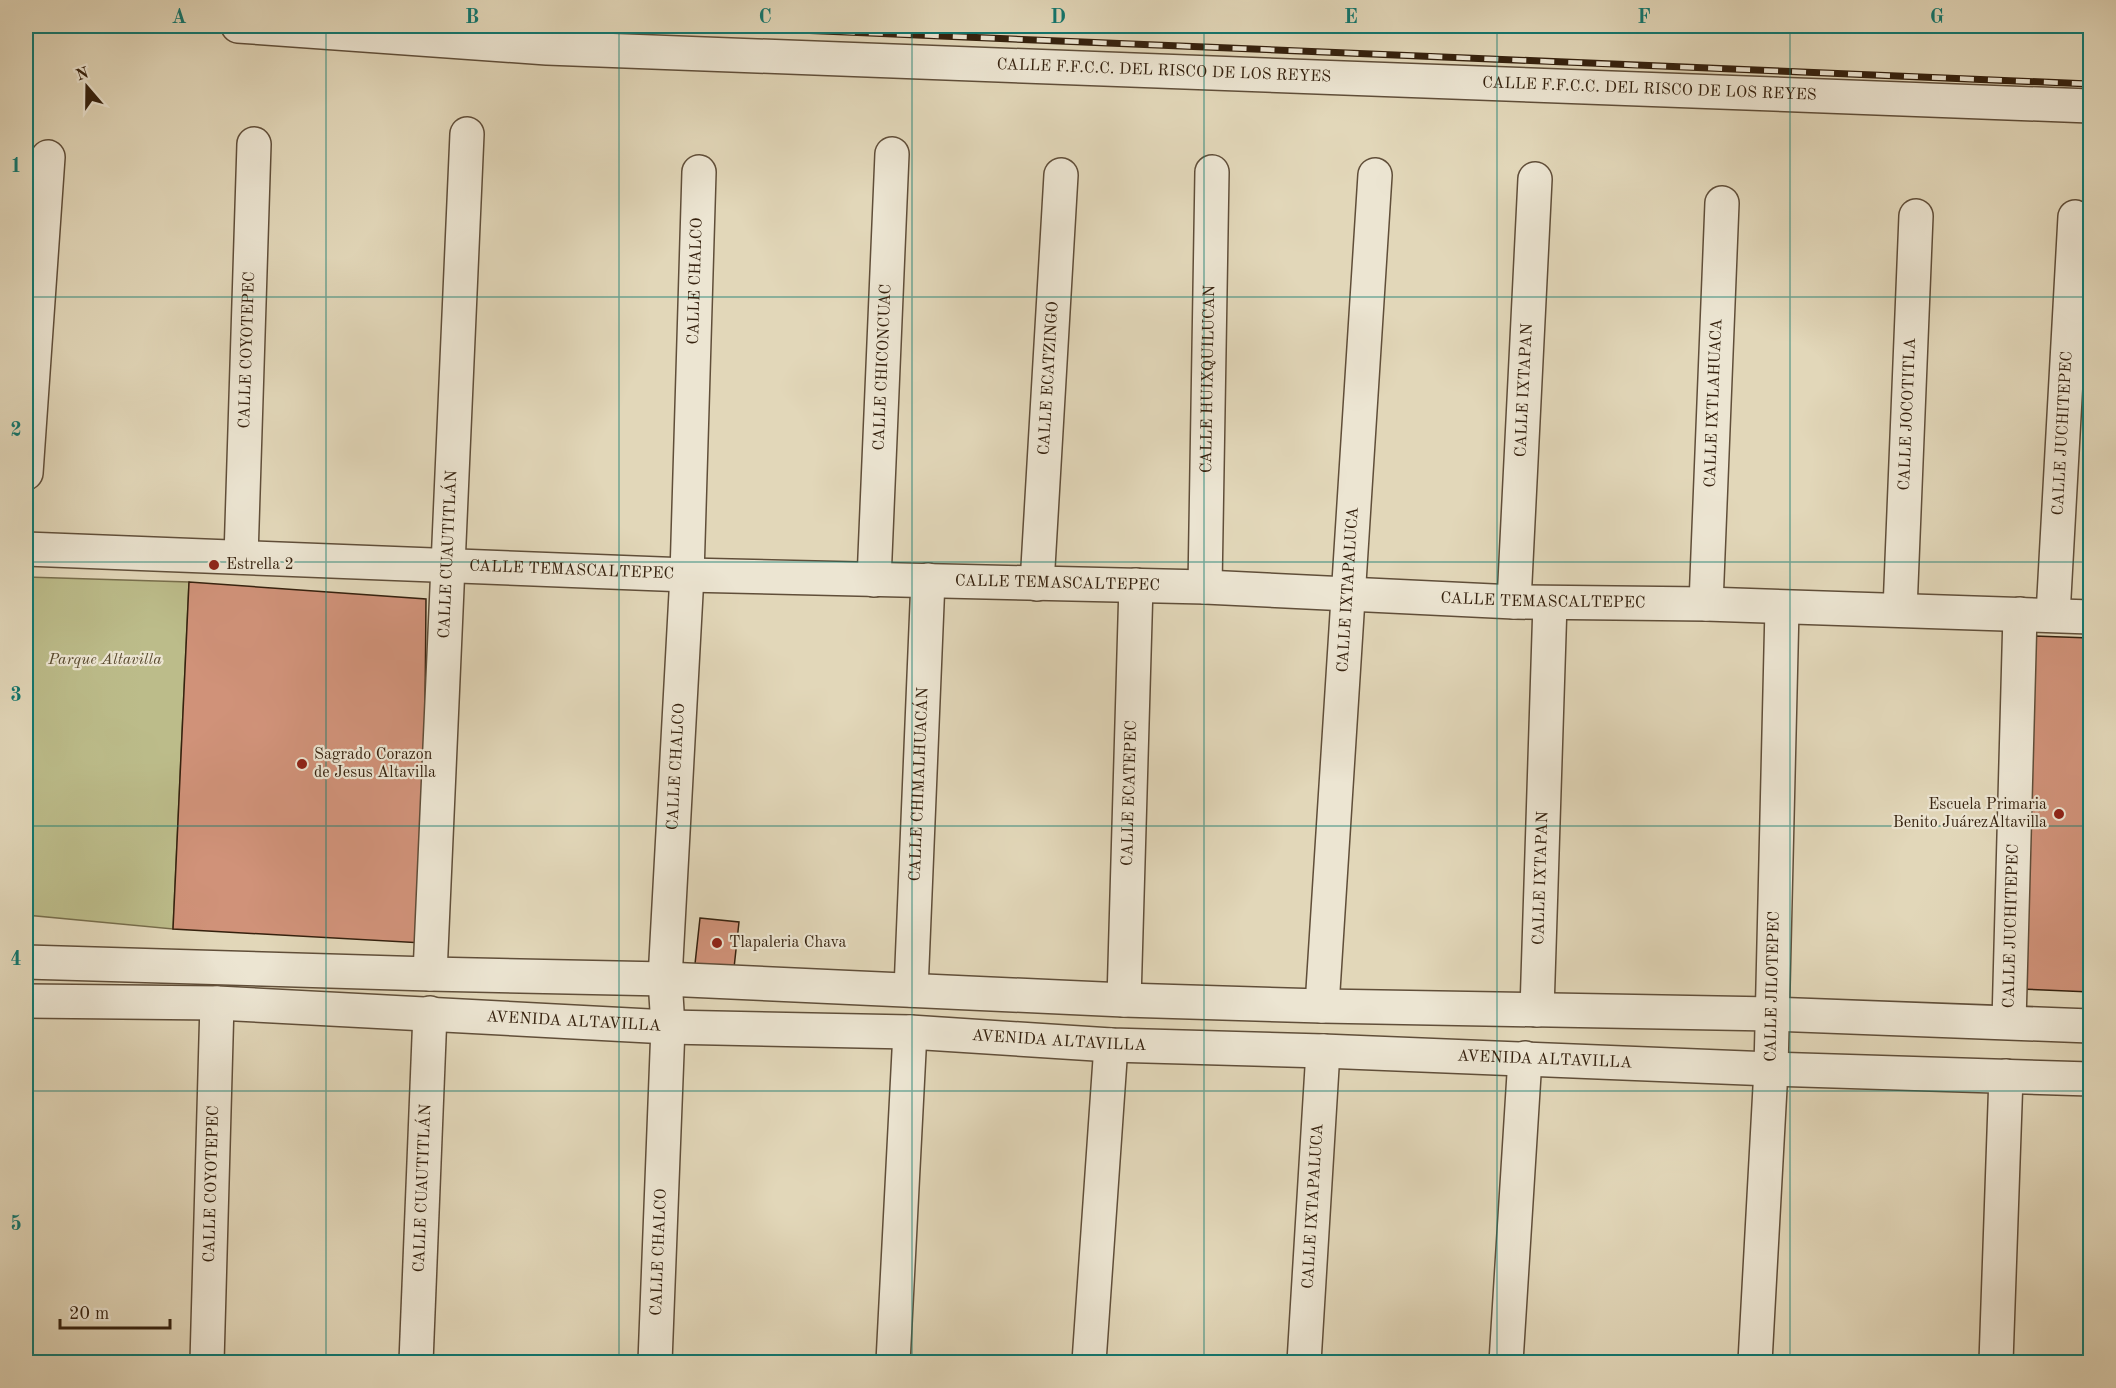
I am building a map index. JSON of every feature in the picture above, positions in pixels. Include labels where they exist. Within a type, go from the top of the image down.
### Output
[{"type":"street","name":"CALLE F.F.C.C. DEL RISCO DE LOS REYES","points":[[238,26],[547,48],[2091,106]]},
{"type":"street","name":"CALLE CUAUTITLÁN","points":[[430,974],[467,134]]},
{"type":"street","name":"CALLE COYOTEPEC","points":[[241,556],[254,144]]},
{"type":"street","name":"CALLE CHICONCUAC","points":[[874,580],[892,154]]},
{"type":"street","points":[[26,473],[48,157]]},
{"type":"street","name":"CALLE CHALCO","points":[[655,1362],[668,1027],[665,979],[687,575],[699,172]]},
{"type":"street","name":"CALLE HUIXQUILUCAN","points":[[1204,587],[1212,172]]},
{"type":"street","name":"CALLE ECATZINGO","points":[[1037,584],[1061,175]]},
{"type":"street","name":"CALLE IXTAPALUCA","points":[[1322,1006],[1375,175]]},
{"type":"street","name":"CALLE IXTAPAN","points":[[1514,602],[1535,179]]},
{"type":"street","name":"CALLE IXTLAHUACA","points":[[1706,604],[1722,203]]},
{"type":"street","name":"CALLE JOCOTITLA","points":[[1900,610],[1916,216]]},
{"type":"street","name":"CALLE JUCHITEPEC","points":[[2053,615],[2075,217]]},
{"type":"street","name":"CALLE TEMASCALTEPEC","points":[[26,549],[687,575],[1204,587],[1514,602],[1706,604],[2091,616]]},
{"type":"street","name":"CALLE CHIMALHUACÁN","points":[[911,990],[928,580]]},
{"type":"street","name":"CALLE ECATEPEC","points":[[1124,1000],[1136,585]]},
{"type":"street","name":"CALLE IXTAPAN","points":[[1537,1010],[1550,603]]},
{"type":"street","name":"CALLE JILOTEPEC","points":[[1755,1362],[1771,1069],[1782,608]]},
{"type":"street","name":"CALLE JUCHITEPEC","points":[[2009,1022],[2020,614]]},
{"type":"street","points":[[26,962],[665,979],[1124,1000],[1772,1014],[2091,1026]]},
{"type":"street","name":"AVENIDA ALTAVILLA","points":[[26,1001],[217,1003],[668,1027],[910,1032],[1111,1045],[2091,1078]]},
{"type":"street","name":"CALLE COYOTEPEC","points":[[207,1362],[217,1003]]},
{"type":"street","name":"CALLE CUAUTITLÁN","points":[[416,1362],[430,1013]]},
{"type":"street","points":[[893,1362],[910,1032]]},
{"type":"street","points":[[1089,1362],[1111,1045]]},
{"type":"street","name":"CALLE IXTAPALUCA","points":[[1304,1362],[1323,1051]]},
{"type":"street","points":[[1506,1362],[1525,1058]]},
{"type":"street","points":[[1996,1362],[2006,1076]]},
{"type":"green space","name":"Parque Altavilla","points":[[26,577],[189,582],[173,929],[26,915]]},
{"type":"building","name":"Sagrado Corazon de Jesus Altavilla","points":[[189,582],[426,599],[423,943],[173,929]]},
{"type":"building","name":"Escuela Primaria Benito JuárezAltavilla","points":[[2034,636],[2090,638],[2090,992],[2020,989]]},
{"type":"building","name":"Tlapaleria Chava","points":[[700,918],[739,922],[734,968],[695,964]]},
{"type":"railway","points":[[701,26],[2090,84]]},
{"type":"place","name":"Estrella 2","points":[[214,565]]},
{"type":"place","name":"Sagrado Corazon de Jesus Altavilla","points":[[302,764]]},
{"type":"place","name":"Escuela Primaria Benito JuárezAltavilla","points":[[2059,814]]},
{"type":"place","name":"Tlapaleria Chava","points":[[717,943]]}]
